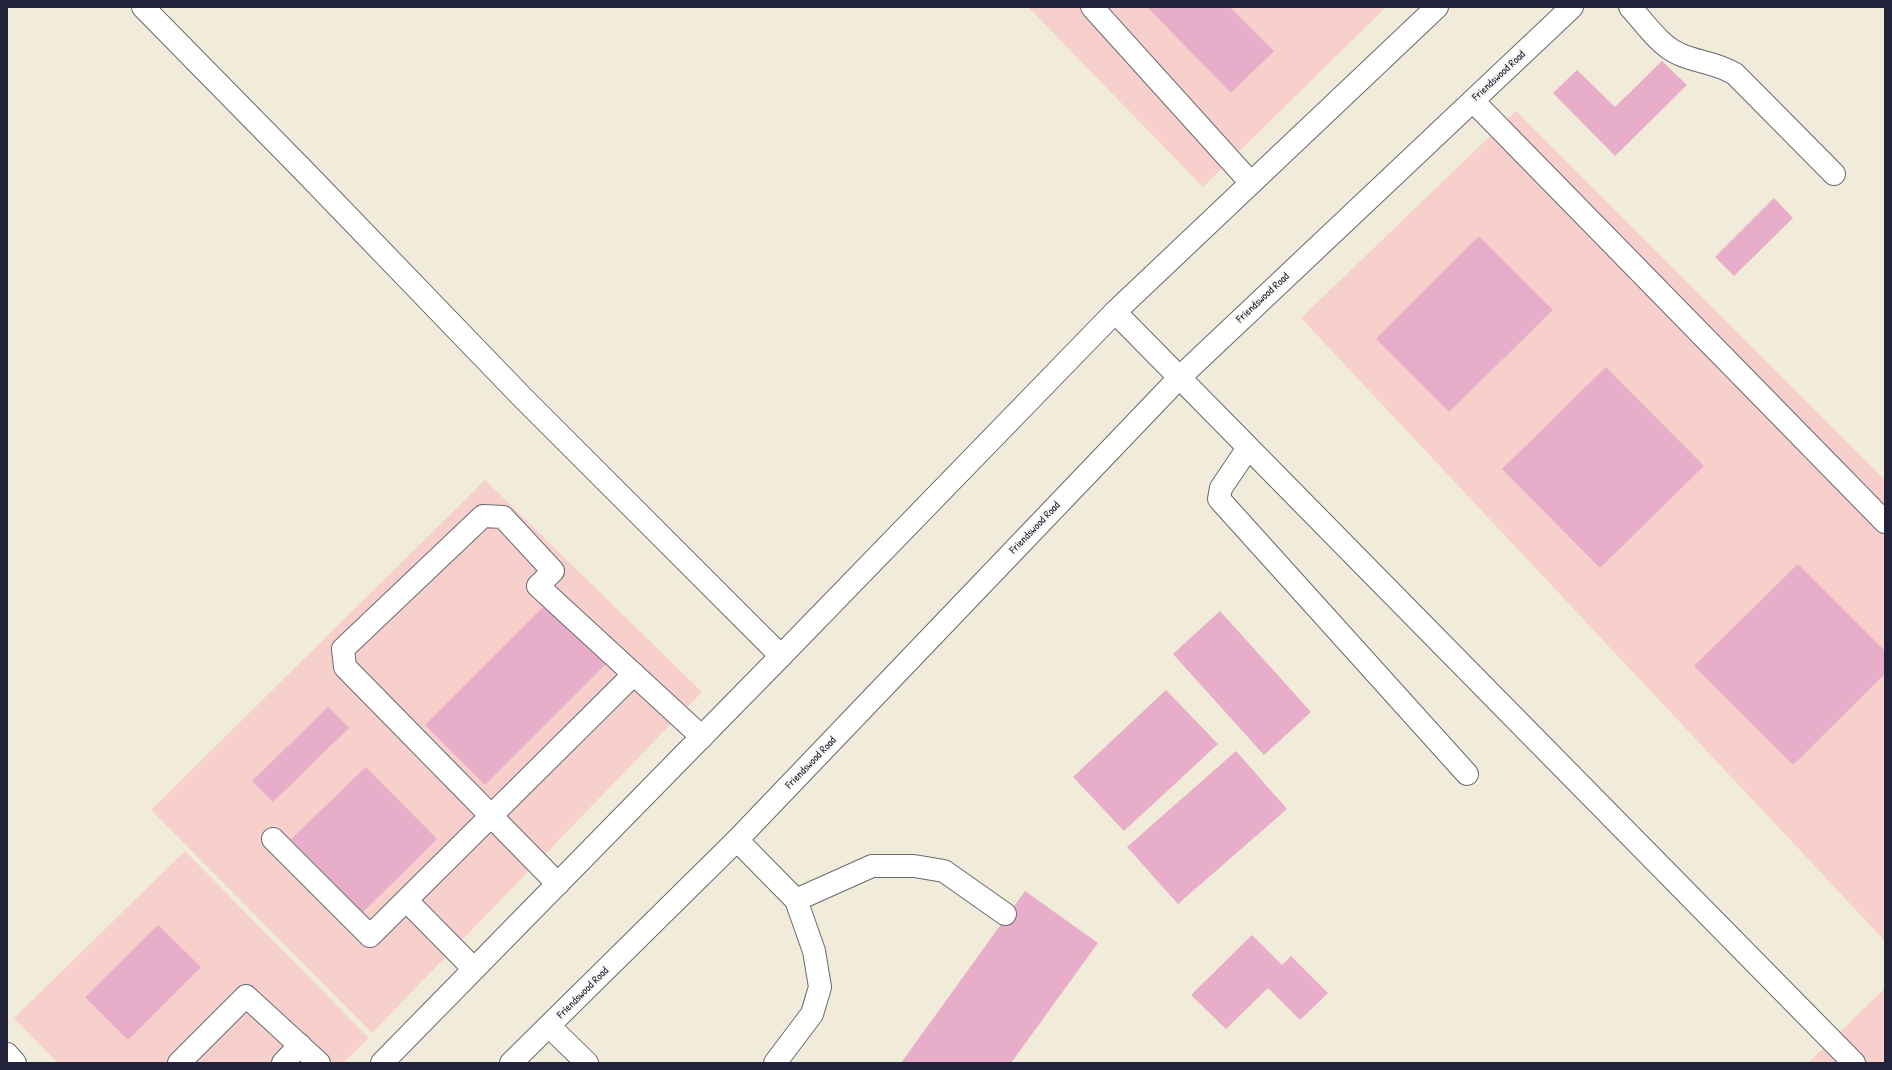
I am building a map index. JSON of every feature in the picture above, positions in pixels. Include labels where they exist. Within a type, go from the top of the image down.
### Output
[{"type":"main road","points":[[143,7],[307,174],[523,398],[782,656]]},
{"type":"main road","points":[[1092,7],[1251,183]]},
{"type":"main road","points":[[382,1063],[782,656],[1115,312],[1437,7]]},
{"type":"main road","name":"Friendswood Road","points":[[512,1063],[737,840],[1179,378],[1572,7]]},
{"type":"main road","points":[[1630,7],[1666,45],[1678,54],[1721,66],[1735,74],[1834,174]]},
{"type":"main road","points":[[1472,101],[1885,522]]},
{"type":"main road","points":[[1115,312],[1854,1063]]},
{"type":"main road","points":[[1248,448],[1221,488],[1219,499],[1467,774]]},
{"type":"main road","points":[[558,884],[345,667],[343,649],[483,516],[503,517],[553,571],[538,586],[702,737]]},
{"type":"main road","points":[[273,839],[370,936],[407,901],[491,815],[634,674]]},
{"type":"main road","points":[[737,840],[796,900],[814,951],[820,987],[812,1014],[775,1063]]},
{"type":"main road","points":[[796,900],[872,866],[914,866],[944,871],[1005,914]]},
{"type":"main road","points":[[407,901],[474,969]]},
{"type":"main road","points":[[179,1063],[246,996],[319,1063]]},
{"type":"main road","points":[[549,1026],[586,1063]]},
{"type":"main road","points":[[283,1063],[300,1045]]},
{"type":"main road","points":[[7,1054],[15,1063]]},
{"type":"shaded area","points":[[1028,7],[1386,7],[1203,187]]},
{"type":"shaded area","points":[[1516,111],[1885,480],[1885,941],[1301,318]]},
{"type":"shaded area","points":[[485,480],[702,692],[372,1033],[151,810]]},
{"type":"shaded area","points":[[185,851],[369,1038],[343,1063],[58,1063],[14,1018]]},
{"type":"shaded area","points":[[1885,988],[1885,1063],[1808,1063]]},
{"type":"building","points":[[1147,7],[1230,7],[1274,51],[1231,93]]},
{"type":"building","points":[[1662,61],[1687,85],[1615,156],[1553,93],[1577,70],[1615,107]]},
{"type":"building","points":[[1774,198],[1793,218],[1734,276],[1715,257]]},
{"type":"building","points":[[1479,236],[1553,310],[1449,412],[1376,339]]},
{"type":"building","points":[[1606,367],[1704,466],[1600,568],[1502,469]]},
{"type":"building","points":[[1798,564],[1885,651],[1885,674],[1793,765],[1694,666]]},
{"type":"building","points":[[547,603],[607,663],[485,785],[425,725]]},
{"type":"building","points":[[1220,611],[1311,712],[1264,755],[1173,654]]},
{"type":"building","points":[[1166,690],[1218,744],[1124,831],[1073,777]]},
{"type":"building","points":[[328,707],[349,728],[273,802],[252,781]]},
{"type":"building","points":[[1236,751],[1287,809],[1178,904],[1127,847]]},
{"type":"building","points":[[366,767],[437,839],[363,912],[291,839]]},
{"type":"building","points":[[1025,891],[1098,943],[1011,1063],[901,1063]]},
{"type":"building","points":[[158,925],[201,967],[128,1040],[85,997]]},
{"type":"building","points":[[1252,935],[1282,965],[1291,956],[1328,993],[1300,1020],[1268,988],[1226,1029],[1191,995]]}]
